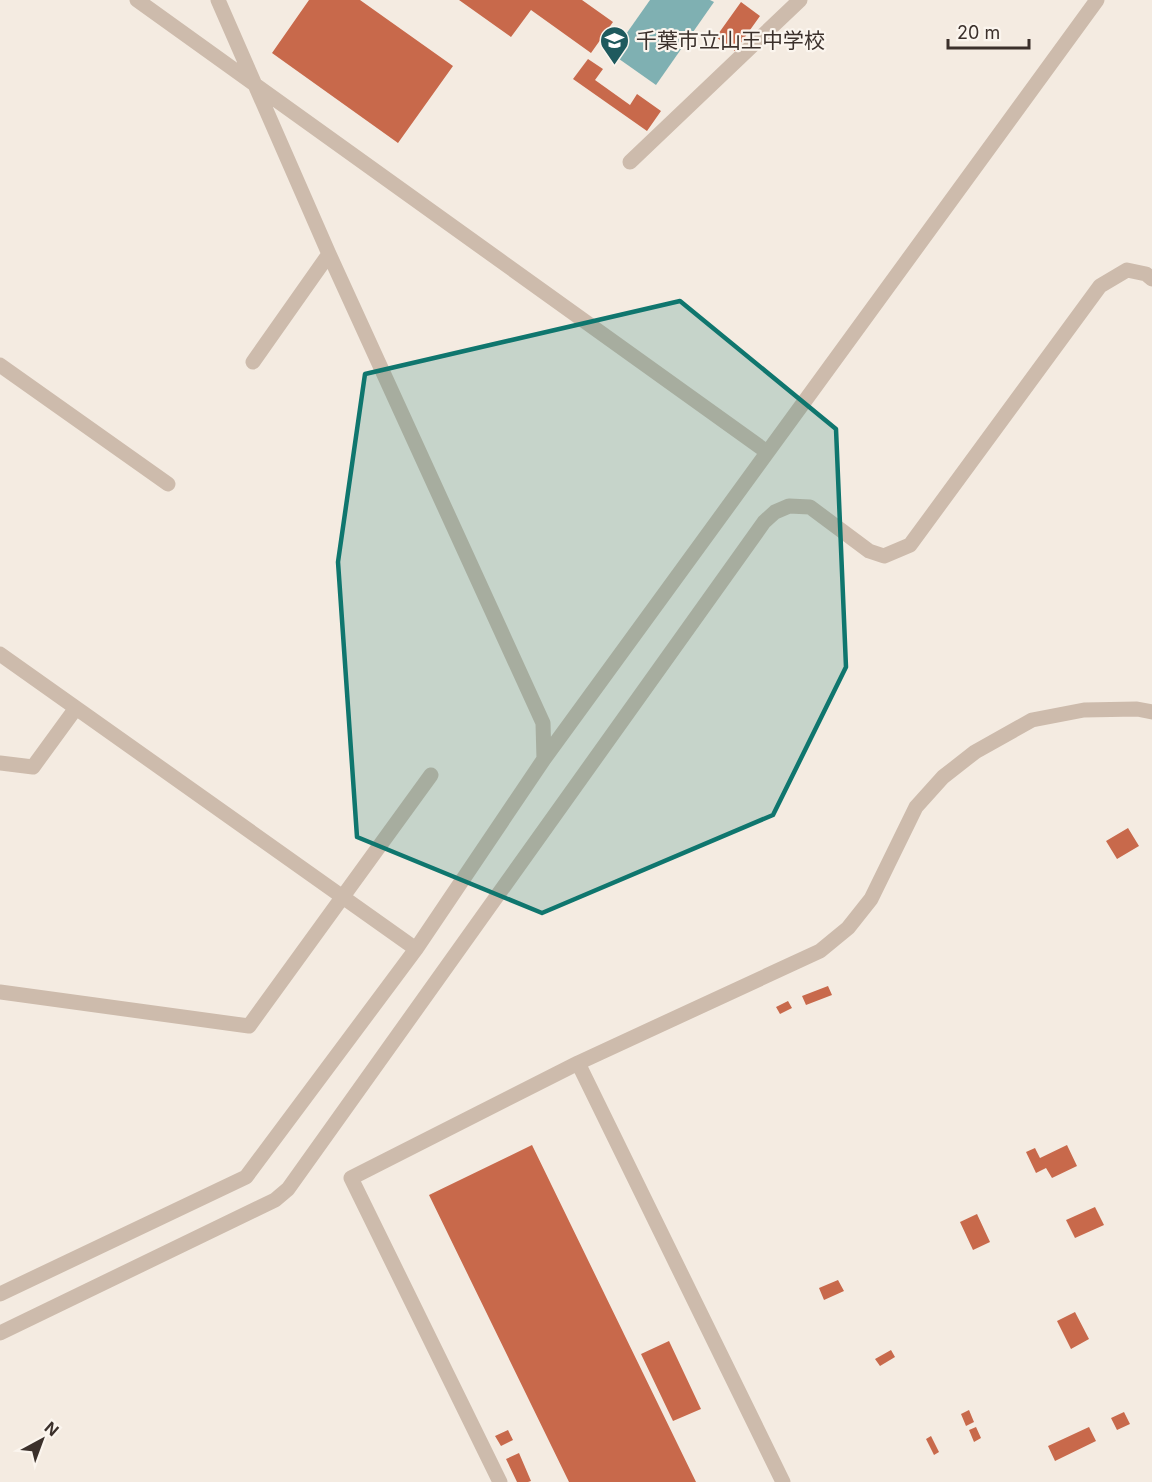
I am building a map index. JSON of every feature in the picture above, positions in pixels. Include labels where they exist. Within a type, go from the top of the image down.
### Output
[{"type":"street","points":[[136,0],[767,452]]},
{"type":"street","points":[[218,0],[329,254],[543,723],[544,759]]},
{"type":"street","points":[[630,162],[800,0]]},
{"type":"street","points":[[0,1294],[246,1177],[416,949],[544,759],[1097,0]]},
{"type":"street","points":[[253,362],[329,254]]},
{"type":"street","points":[[0,1334],[274,1200],[288,1189],[764,522],[775,512],[789,506],[810,507],[869,550],[884,556],[910,545],[1100,286],[1127,270],[1146,274],[1152,279]]},
{"type":"street","points":[[0,364],[168,484]]},
{"type":"street","points":[[0,654],[416,949]]},
{"type":"street","points":[[0,762],[33,767],[76,708]]},
{"type":"street","points":[[500,1482],[351,1178],[578,1063],[820,951],[848,928],[871,899],[916,807],[943,777],[975,752],[1032,720],[1084,710],[1137,709],[1152,712]]},
{"type":"street","points":[[0,992],[249,1026],[431,775]]},
{"type":"street","points":[[578,1063],[783,1482]]},
{"type":"highlighted area","points":[[680,301],[836,429],[846,667],[773,815],[542,913],[357,837],[338,562],[365,374]]},
{"type":"water","points":[[650,0],[710,0],[714,2],[656,85],[612,54]]},
{"type":"building","points":[[309,0],[360,0],[453,66],[398,143],[272,53]]},
{"type":"building","points":[[459,0],[582,0],[613,22],[591,53],[531,10],[511,37]]},
{"type":"building","points":[[741,2],[760,16],[735,51],[716,37]]},
{"type":"building","points":[[588,59],[603,69],[595,80],[630,105],[637,94],[661,111],[647,131],[573,79]]},
{"type":"building","points":[[1128,828],[1139,846],[1117,859],[1106,841]]},
{"type":"building","points":[[828,986],[832,995],[806,1005],[802,996]]},
{"type":"building","points":[[788,1001],[792,1008],[780,1014],[776,1007]]},
{"type":"building","points":[[532,1145],[696,1482],[569,1482],[429,1195]]},
{"type":"building","points":[[1067,1145],[1077,1166],[1052,1178],[1046,1168],[1036,1173],[1026,1152],[1035,1148],[1040,1158]]},
{"type":"building","points":[[1095,1207],[1104,1225],[1075,1238],[1066,1220]]},
{"type":"building","points":[[977,1214],[990,1242],[973,1250],[960,1222]]},
{"type":"building","points":[[838,1280],[844,1291],[824,1300],[819,1288]]},
{"type":"building","points":[[1075,1312],[1089,1339],[1071,1349],[1057,1321]]},
{"type":"building","points":[[669,1341],[701,1409],[673,1421],[641,1354]]},
{"type":"building","points":[[891,1350],[895,1357],[880,1366],[875,1359]]},
{"type":"building","points":[[969,1410],[974,1422],[966,1426],[961,1414]]},
{"type":"building","points":[[1124,1412],[1130,1424],[1117,1430],[1111,1418]]},
{"type":"building","points":[[976,1427],[981,1438],[974,1442],[969,1430]]},
{"type":"building","points":[[1089,1427],[1096,1441],[1055,1461],[1048,1446]]},
{"type":"building","points":[[508,1430],[513,1440],[501,1446],[495,1436]]},
{"type":"building","points":[[931,1436],[939,1452],[934,1455],[926,1439]]},
{"type":"building","points":[[519,1453],[531,1481],[517,1482],[506,1459]]},
{"type":"place","name":"千葉市立山王中学校","points":[[615,66]]}]
